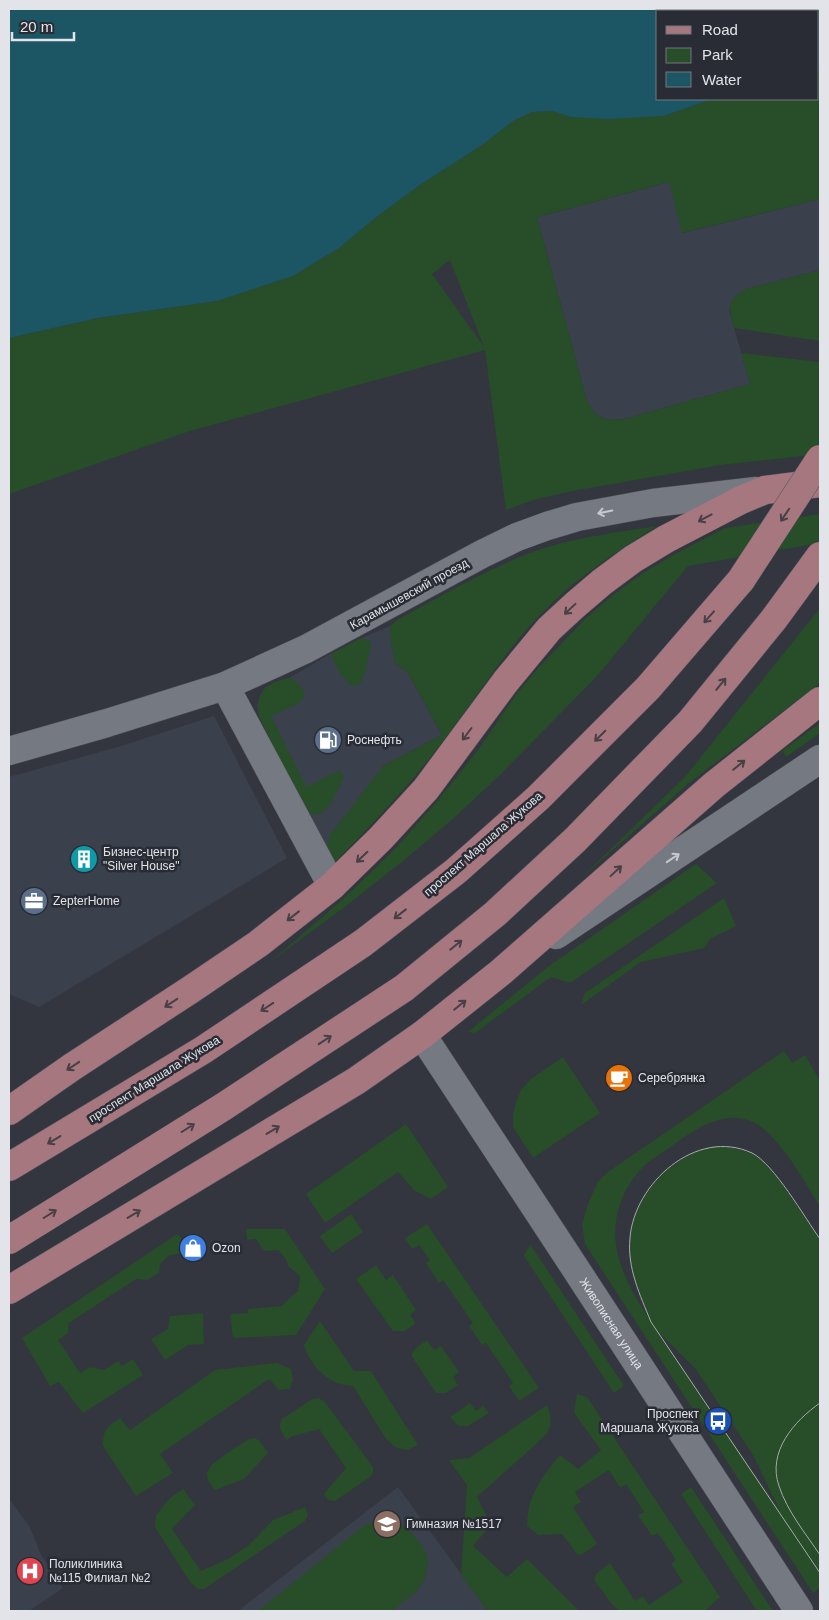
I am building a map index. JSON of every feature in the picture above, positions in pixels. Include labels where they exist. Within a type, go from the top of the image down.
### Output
[{"type":"main road","name":"проспект Маршала Жукова","points":[[9,1167],[203,1050],[364,943],[456,871],[538,798],[648,688],[741,580],[820,459]]},
{"type":"main road","name":"Карамышевский проезд","points":[[764,490],[820,482]]},
{"type":"main road","points":[[9,1111],[258,944],[332,886],[382,838],[426,789],[527,655],[549,629],[575,605],[618,570],[666,539],[764,490]]},
{"type":"main road","points":[[9,1240],[224,1107],[404,988],[495,914],[568,847],[690,722],[774,619],[820,556]]},
{"type":"main road","points":[[9,1290],[356,1080],[422,1035],[501,972],[714,785],[820,701]]},
{"type":"street","name":"Карамышевский проезд","points":[[9,751],[225,686],[306,650],[516,537],[547,526],[577,517],[653,503],[764,490]]},
{"type":"street","points":[[225,686],[332,886]]},
{"type":"street","points":[[501,972],[820,758]]},
{"type":"street","name":"Живописная улица","points":[[422,1035],[799,1611]]},
{"type":"shaded area","points":[[670,182],[683,233],[820,199],[820,270],[746,289],[729,310],[750,384],[624,419],[608,420],[591,410],[587,401],[537,217]]},
{"type":"shaded area","points":[[390,626],[395,663],[408,673],[442,735],[383,766],[329,861],[259,716],[257,706],[260,695],[266,687],[289,678],[330,654]]},
{"type":"shaded area","points":[[214,716],[287,858],[39,1007],[9,994],[9,777],[118,747]]},
{"type":"shaded area","name":"Гимназия №1517","points":[[398,1487],[488,1611],[238,1611]]},
{"type":"shaded area","name":"Поликлиника №115 Филиал №2","points":[[9,1499],[30,1527],[40,1553],[63,1588],[29,1611],[9,1611]]},
{"type":"green space","points":[[820,70],[820,199],[682,233],[669,182],[537,217],[587,401],[594,412],[602,418],[611,420],[624,419],[750,384],[741,353],[820,362],[820,454],[721,465],[572,491],[537,499],[506,510],[485,350],[190,431],[9,494],[9,338],[98,318],[217,301],[293,276],[339,248],[420,185],[485,143],[513,121],[532,112],[552,111],[571,117],[664,116],[709,100],[819,100]],"holes":[[[450,260],[484,347],[432,274]]]},
{"type":"green space","points":[[820,270],[820,341],[734,328],[730,305],[739,293],[746,289]]},
{"type":"green space","points":[[820,514],[820,543],[688,566],[598,675],[501,774],[455,817],[403,861],[270,962],[342,900],[394,850],[439,799],[478,750],[518,692],[540,666],[587,617],[613,595],[643,573],[725,528]]},
{"type":"green space","points":[[657,526],[594,568],[564,592],[537,618],[503,658],[439,747],[411,781],[335,862],[329,861],[327,845],[330,835],[383,766],[442,735],[408,673],[395,663],[390,626],[397,620],[461,585],[543,548],[575,540]]},
{"type":"green space","points":[[820,608],[820,683],[689,783],[580,879],[685,777]]},
{"type":"green space","points":[[362,638],[370,641],[371,646],[363,678],[359,684],[354,686],[344,678],[331,654]]},
{"type":"green space","points":[[289,678],[302,688],[303,698],[301,702],[271,716],[306,787],[340,770],[344,777],[330,805],[319,814],[305,811],[259,716],[259,701],[264,690],[274,682]]},
{"type":"green space","points":[[820,723],[820,733],[786,757],[782,751]]},
{"type":"green space","points":[[696,864],[717,883],[570,983],[551,977],[475,1033],[468,1032],[549,966]]},
{"type":"green space","points":[[724,898],[736,926],[710,939],[704,948],[641,962],[581,1005],[585,993]]},
{"type":"green space","points":[[784,1051],[792,1063],[805,1055],[820,1081],[820,1206],[791,1160],[764,1130],[755,1123],[743,1119],[720,1119],[698,1128],[644,1166],[629,1185],[622,1200],[617,1215],[615,1235],[619,1260],[624,1273],[649,1318],[633,1276],[629,1253],[633,1221],[641,1202],[649,1188],[663,1173],[678,1162],[698,1150],[713,1146],[727,1146],[751,1153],[762,1160],[777,1177],[820,1239],[820,1588],[813,1593],[585,1244],[582,1224],[588,1204],[597,1183],[608,1172]],"holes":[[[656,1330],[695,1368],[753,1455],[780,1511]]]},
{"type":"green space","points":[[563,1057],[600,1113],[533,1158],[513,1127],[513,1114],[516,1102],[521,1090],[531,1079]]},
{"type":"green space","points":[[406,1124],[448,1187],[431,1199],[415,1191],[398,1172],[325,1223],[306,1194]]},
{"type":"green space","points":[[351,1214],[363,1232],[332,1253],[320,1236]]},
{"type":"green space","points":[[427,1224],[539,1388],[519,1401],[509,1386],[513,1383],[486,1343],[482,1345],[469,1326],[473,1323],[443,1280],[439,1283],[426,1263],[430,1260],[419,1245],[412,1249],[405,1238]]},
{"type":"green space","points":[[246,1229],[285,1229],[325,1289],[296,1335],[233,1338],[230,1314],[248,1313],[248,1309],[281,1306],[298,1291],[300,1276],[288,1266],[286,1259],[278,1250],[264,1251],[256,1239],[247,1240]]},
{"type":"green space","points":[[177,1234],[187,1243],[182,1253],[168,1256],[160,1264],[159,1273],[147,1280],[136,1279],[69,1323],[68,1333],[58,1340],[80,1373],[90,1367],[104,1370],[118,1361],[122,1366],[133,1359],[143,1375],[83,1413],[59,1382],[50,1386],[22,1338]]},
{"type":"green space","points":[[530,1244],[624,1386],[614,1393],[524,1256]]},
{"type":"green space","points":[[376,1265],[386,1280],[393,1275],[416,1310],[410,1315],[416,1323],[405,1331],[393,1331],[356,1279]]},
{"type":"green space","points":[[203,1313],[204,1344],[188,1345],[165,1360],[151,1339],[168,1329],[170,1316]]},
{"type":"green space","points":[[320,1321],[354,1371],[371,1371],[418,1445],[407,1450],[395,1447],[386,1439],[353,1386],[339,1384],[331,1380],[316,1367],[304,1345]]},
{"type":"green space","points":[[427,1340],[434,1350],[441,1346],[459,1372],[453,1377],[458,1385],[446,1393],[436,1393],[411,1355],[416,1348]]},
{"type":"green space","points":[[277,1363],[291,1369],[293,1379],[290,1389],[279,1390],[269,1379],[160,1454],[173,1473],[136,1496],[103,1446],[105,1432],[109,1426],[120,1418],[130,1430],[215,1370]]},
{"type":"green space","points":[[577,1394],[587,1397],[720,1597],[705,1611],[619,1611],[594,1580],[596,1574],[610,1563],[635,1601],[643,1596],[649,1605],[683,1582],[671,1564],[676,1560],[658,1533],[652,1536],[638,1515],[644,1512],[626,1484],[620,1488],[609,1470],[575,1492],[581,1502],[573,1507],[597,1544],[581,1555],[577,1554],[562,1534],[538,1535],[527,1526],[533,1495],[541,1479],[560,1455],[578,1469],[601,1450],[574,1413]]},
{"type":"green space","points":[[319,1398],[325,1402],[373,1467],[373,1473],[370,1477],[335,1501],[328,1500],[324,1494],[346,1468],[319,1429],[290,1437],[287,1440],[280,1428],[282,1419],[312,1399]]},
{"type":"green space","points":[[470,1403],[476,1411],[483,1406],[489,1413],[468,1426],[458,1426],[450,1417]]},
{"type":"green space","points":[[547,1405],[551,1421],[546,1435],[477,1497],[491,1525],[473,1546],[507,1577],[527,1559],[579,1611],[488,1611],[461,1575],[467,1485],[449,1460],[469,1458]]},
{"type":"green space","points":[[255,1438],[260,1441],[268,1453],[244,1479],[215,1490],[207,1478],[209,1469],[218,1459],[249,1439]]},
{"type":"green space","points":[[691,1487],[773,1611],[757,1611],[681,1494]]},
{"type":"green space","points":[[183,1489],[195,1505],[172,1529],[201,1571],[228,1559],[249,1545],[273,1520],[305,1507],[308,1515],[305,1521],[204,1589],[198,1589],[190,1582],[155,1527],[156,1515],[170,1498]]},
{"type":"green space","points":[[379,1519],[395,1520],[409,1530],[422,1545],[428,1559],[426,1576],[417,1591],[392,1611],[258,1611],[365,1525]]},
{"type":"water","points":[[9,9],[820,9],[820,70],[819,10],[656,10],[656,100],[709,100],[664,116],[608,119],[571,117],[552,111],[532,112],[513,121],[485,143],[420,185],[339,248],[293,276],[217,301],[98,318],[9,338]]},
{"type":"tram line","points":[[820,1239],[798,1205],[770,1168],[752,1153],[731,1147],[710,1148],[690,1154],[672,1166],[656,1181],[643,1198],[634,1218],[630,1238],[632,1271],[651,1322],[820,1573]]},
{"type":"tram line","points":[[820,1403],[810,1410],[785,1438],[777,1461],[776,1473],[782,1495],[797,1522],[820,1555]]},
{"type":"place","name":"Роснефть","points":[[328,740]]},
{"type":"place","name":"Бизнес-центр \"Silver House\"","points":[[84,859]]},
{"type":"place","name":"ZepterHome","points":[[34,901]]},
{"type":"place","name":"Серебрянка","points":[[619,1078]]},
{"type":"place","name":"Ozon","points":[[193,1248]]},
{"type":"place","name":"Проспект Маршала Жукова","points":[[718,1421]]},
{"type":"place","name":"Гимназия №1517","points":[[387,1524]]},
{"type":"place","name":"Поликлиника №115 Филиал №2","points":[[30,1571]]}]
